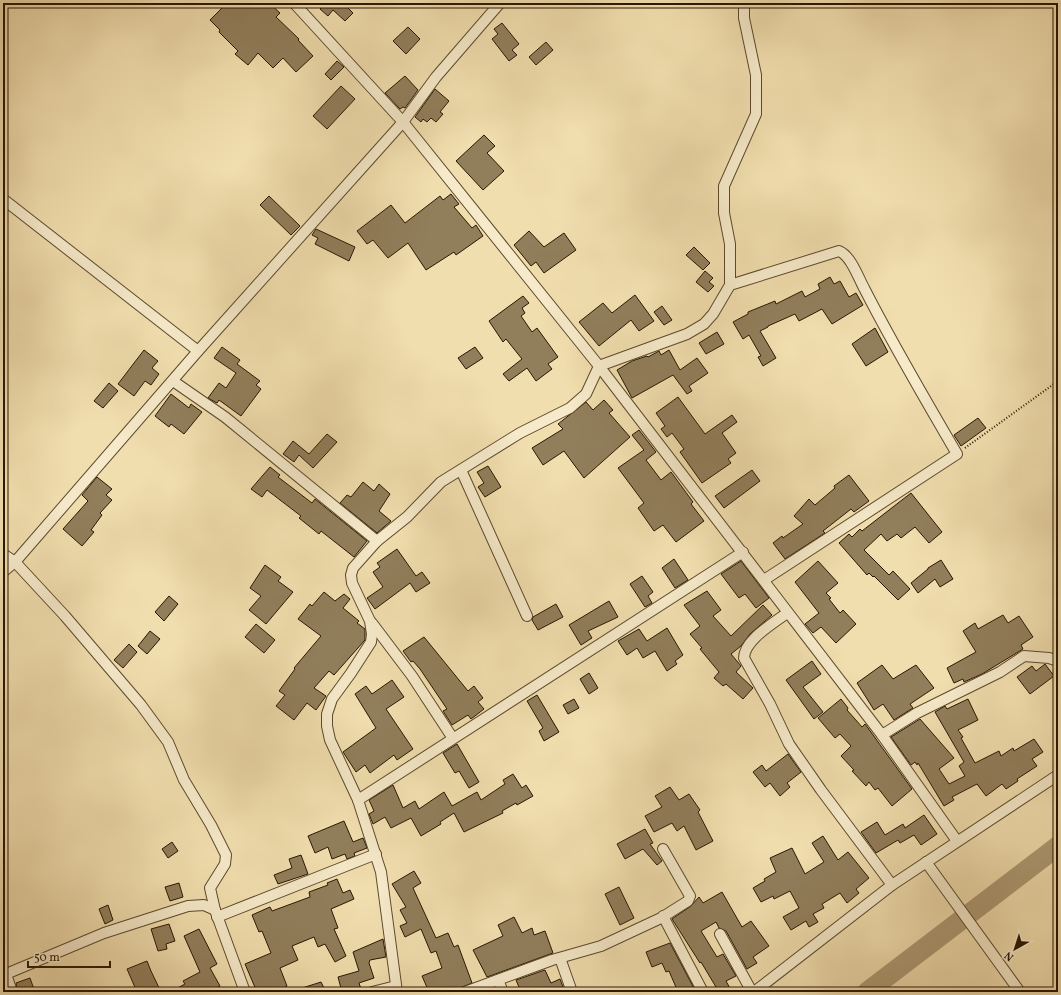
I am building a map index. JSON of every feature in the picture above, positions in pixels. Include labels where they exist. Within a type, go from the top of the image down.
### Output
[{"type":"street","points":[[294,3],[403,122],[599,366],[882,735],[957,841]]},
{"type":"street","points":[[3,572],[15,562],[198,351],[403,122],[436,77],[500,3]]},
{"type":"street","points":[[452,737],[412,676],[370,621],[352,583],[352,568],[377,541],[407,517],[440,482],[520,433],[570,408],[586,394],[599,366],[687,334],[704,324],[713,314],[730,285],[730,244],[724,212],[724,186],[756,114],[756,75],[744,18],[744,3]]},
{"type":"street","points":[[3,199],[198,351]]},
{"type":"street","points":[[730,285],[833,251],[844,253],[888,336],[956,454],[764,580]]},
{"type":"street","points":[[173,381],[225,417],[377,541]]},
{"type":"street","points":[[461,470],[527,616]]},
{"type":"street","points":[[358,800],[452,737],[743,552]]},
{"type":"street","points":[[3,554],[15,562],[65,616],[141,705],[168,742],[184,780],[198,806],[208,819],[226,855],[225,864],[210,888],[216,914],[246,992]]},
{"type":"street","points":[[787,613],[748,643],[744,651],[744,658],[770,704],[789,744],[821,790],[892,885]]},
{"type":"street","points":[[370,621],[372,634],[371,642],[332,699],[327,714],[330,740],[358,800],[381,872],[397,989],[372,992]]},
{"type":"street","points":[[882,735],[917,713],[1000,672],[1024,656],[1049,658],[1058,661]]},
{"type":"street","points":[[720,934],[753,992],[892,885],[1058,775]]},
{"type":"street","points":[[465,992],[560,958],[601,946],[663,916],[688,901],[690,898],[663,848]]},
{"type":"street","points":[[216,914],[376,854]]},
{"type":"street","points":[[926,862],[1020,992]]},
{"type":"street","points":[[12,992],[4,972],[104,933],[188,906],[204,905],[216,914]]},
{"type":"street","points":[[663,916],[703,992]]},
{"type":"street","points":[[560,958],[572,992]]},
{"type":"street","points":[[498,980],[503,992]]},
{"type":"path","points":[[956,454],[1058,381]]},
{"type":"building","points":[[227,3],[269,3],[280,13],[276,17],[299,39],[298,40],[313,56],[296,72],[283,58],[273,68],[258,53],[248,65],[235,54],[238,51],[219,32],[220,30],[210,20]]},
{"type":"building","points":[[325,3],[343,3],[353,13],[345,21],[333,10],[328,16],[320,9]]},
{"type":"building","points":[[502,23],[519,44],[512,50],[517,55],[509,61],[492,39],[498,34],[494,29]]},
{"type":"building","points":[[408,27],[420,39],[406,54],[393,41]]},
{"type":"building","points":[[546,42],[553,50],[536,65],[529,57]]},
{"type":"building","points":[[337,61],[344,67],[331,80],[325,74]]},
{"type":"building","points":[[405,76],[418,90],[405,108],[403,107],[400,109],[385,93]]},
{"type":"building","points":[[341,86],[355,99],[327,129],[313,116]]},
{"type":"building","points":[[435,89],[449,101],[440,112],[443,114],[436,122],[431,118],[427,122],[423,119],[421,122],[415,117]]},
{"type":"building","points":[[484,135],[495,146],[487,153],[504,171],[483,190],[456,161]]},
{"type":"building","points":[[451,194],[459,204],[454,207],[472,228],[476,225],[483,236],[456,255],[454,252],[426,270],[408,243],[388,258],[373,240],[367,244],[357,231],[391,205],[405,223],[440,196],[443,200]]},
{"type":"building","points":[[269,196],[300,226],[291,235],[260,205]]},
{"type":"building","points":[[316,229],[355,247],[349,261],[315,244],[318,238],[312,235]]},
{"type":"building","points":[[529,231],[544,247],[564,233],[576,250],[544,273],[536,262],[531,266],[514,245]]},
{"type":"building","points":[[694,247],[710,263],[703,270],[686,255]]},
{"type":"building","points":[[705,271],[713,278],[709,282],[714,286],[708,292],[696,282]]},
{"type":"building","points":[[830,277],[834,284],[840,281],[849,297],[856,293],[863,305],[832,324],[822,309],[799,321],[795,314],[768,326],[760,331],[776,358],[763,366],[758,357],[761,356],[749,335],[743,339],[733,322],[748,314],[748,312],[775,301],[776,304],[802,291],[805,297],[820,289],[818,284]]},
{"type":"building","points":[[635,295],[654,321],[639,331],[631,320],[599,346],[579,322],[603,303],[612,313]]},
{"type":"building","points":[[523,296],[529,303],[522,308],[525,313],[521,316],[532,332],[537,328],[558,357],[548,364],[552,369],[536,381],[527,368],[509,381],[503,374],[522,359],[506,339],[503,342],[489,321]]},
{"type":"building","points":[[662,306],[672,320],[664,325],[654,312]]},
{"type":"building","points":[[875,328],[888,352],[866,366],[852,344]]},
{"type":"building","points":[[717,332],[724,344],[706,354],[699,343]]},
{"type":"building","points":[[222,347],[240,360],[237,364],[260,381],[256,385],[261,389],[241,416],[219,400],[217,403],[208,398],[219,383],[226,388],[236,373],[214,358]]},
{"type":"building","points":[[475,347],[483,358],[466,369],[458,358]]},
{"type":"building","points":[[144,350],[158,361],[152,368],[159,374],[151,385],[145,381],[134,396],[118,384]]},
{"type":"building","points":[[669,350],[680,370],[697,358],[708,373],[689,386],[692,391],[687,394],[673,375],[632,398],[617,370],[632,361],[647,356],[648,357],[659,351],[661,355]]},
{"type":"building","points":[[109,383],[118,391],[103,408],[94,401]]},
{"type":"building","points":[[171,394],[189,408],[191,404],[202,412],[184,434],[171,424],[169,427],[155,416]]},
{"type":"building","points":[[678,397],[705,434],[732,415],[737,422],[722,433],[736,453],[728,459],[731,463],[702,483],[680,452],[684,449],[672,433],[667,437],[661,429],[665,426],[656,413]]},
{"type":"building","points":[[604,400],[613,410],[609,413],[630,437],[584,478],[564,451],[543,465],[532,448],[563,429],[558,424],[586,402],[593,410]]},
{"type":"building","points":[[978,418],[986,428],[961,446],[954,435]]},
{"type":"building","points":[[639,430],[656,452],[646,460],[661,480],[671,472],[693,502],[691,504],[704,521],[676,542],[663,525],[654,531],[638,508],[644,503],[618,468],[644,450],[632,435]]},
{"type":"building","points":[[327,434],[337,442],[313,468],[299,455],[294,462],[283,454],[293,441],[309,454]]},
{"type":"building","points":[[488,466],[501,487],[485,497],[478,487],[484,483],[477,472]]},
{"type":"building","points":[[270,467],[280,475],[278,477],[312,503],[315,499],[367,541],[354,557],[321,531],[319,534],[299,518],[301,516],[267,490],[262,497],[251,489]]},
{"type":"building","points":[[752,470],[760,481],[724,508],[715,496]]},
{"type":"building","points":[[849,475],[869,501],[854,512],[851,509],[823,531],[825,533],[785,559],[773,543],[803,524],[794,516],[809,499],[815,505],[835,488],[834,486]]},
{"type":"building","points":[[97,477],[112,489],[106,495],[112,500],[100,513],[102,515],[91,530],[94,532],[82,546],[63,529],[88,501],[82,495]]},
{"type":"building","points":[[363,482],[374,491],[379,484],[390,494],[379,511],[391,521],[377,533],[340,503],[347,495],[351,497]]},
{"type":"building","points":[[911,493],[942,532],[929,543],[915,527],[901,538],[897,534],[887,541],[881,534],[864,550],[889,575],[893,571],[910,589],[898,600],[874,576],[873,577],[869,573],[867,575],[839,543],[849,534],[852,537],[860,529],[862,531]]},
{"type":"building","points":[[397,549],[416,576],[422,572],[430,583],[416,592],[410,583],[375,609],[367,598],[383,587],[373,572],[380,567],[377,563]]},
{"type":"building","points":[[674,559],[688,580],[675,588],[662,568]]},
{"type":"building","points":[[941,560],[953,579],[940,587],[935,579],[918,593],[911,583],[928,568]]},
{"type":"building","points":[[741,561],[769,598],[756,608],[745,594],[739,598],[721,574]]},
{"type":"building","points":[[818,561],[838,583],[826,593],[831,598],[829,599],[840,613],[843,610],[856,624],[836,643],[821,627],[813,633],[805,624],[819,613],[795,582]]},
{"type":"building","points":[[265,565],[281,577],[278,581],[293,592],[266,624],[249,610],[261,596],[250,588]]},
{"type":"building","points":[[642,576],[653,592],[648,596],[652,603],[645,607],[630,584]]},
{"type":"building","points":[[707,591],[721,610],[713,616],[731,636],[763,605],[772,615],[750,634],[741,646],[731,654],[741,666],[736,672],[753,688],[743,699],[726,684],[723,686],[714,678],[719,672],[690,634],[700,626],[684,605]]},
{"type":"building","points":[[324,592],[335,601],[344,594],[350,599],[343,608],[359,621],[357,623],[365,629],[365,640],[334,675],[329,671],[314,688],[326,696],[316,710],[307,703],[294,720],[276,706],[285,695],[279,691],[295,669],[294,668],[321,636],[298,619],[310,604],[312,606]]},
{"type":"building","points":[[169,596],[178,604],[164,621],[155,612]]},
{"type":"building","points":[[609,601],[618,617],[588,631],[592,638],[581,645],[569,625]]},
{"type":"building","points":[[556,604],[563,617],[538,630],[532,620],[533,617]]},
{"type":"building","points":[[1003,615],[1008,623],[1019,616],[1033,637],[1021,645],[1023,649],[982,674],[964,682],[963,679],[954,683],[947,668],[976,652],[963,631],[975,623],[978,629]]},
{"type":"building","points":[[256,624],[275,640],[264,653],[245,637]]},
{"type":"building","points":[[667,628],[683,655],[675,661],[677,664],[667,671],[655,651],[643,658],[637,648],[627,655],[618,641],[639,629],[647,641]]},
{"type":"building","points":[[150,631],[160,639],[147,654],[138,646]]},
{"type":"building","points":[[424,637],[468,691],[474,686],[483,698],[478,702],[484,709],[471,719],[468,715],[452,725],[443,711],[447,709],[420,669],[413,661],[411,662],[403,651]]},
{"type":"building","points":[[129,644],[137,652],[123,668],[114,660]]},
{"type":"building","points":[[812,661],[821,674],[803,687],[823,712],[814,719],[786,680]]},
{"type":"building","points":[[1045,664],[1054,676],[1030,694],[1017,677],[1032,666],[1036,671]]},
{"type":"building","points":[[882,665],[893,679],[916,665],[934,688],[910,704],[913,708],[894,720],[883,704],[874,710],[857,683]]},
{"type":"building","points":[[589,673],[598,688],[589,694],[580,679]]},
{"type":"building","points":[[392,680],[404,697],[386,709],[413,749],[397,760],[394,755],[370,773],[365,765],[356,772],[343,752],[376,728],[355,694],[366,686],[372,694]]},
{"type":"building","points":[[537,695],[559,732],[544,741],[539,731],[543,728],[527,701]]},
{"type":"building","points":[[574,699],[579,708],[568,714],[563,705]]},
{"type":"building","points":[[841,699],[848,708],[847,710],[862,727],[865,724],[912,789],[892,806],[878,788],[875,790],[869,782],[866,786],[852,771],[854,770],[841,756],[851,746],[840,734],[835,738],[818,718]]},
{"type":"building","points":[[968,699],[978,720],[958,730],[963,737],[961,738],[975,763],[999,751],[1001,756],[1013,748],[1014,751],[1034,739],[1043,752],[1032,759],[1037,766],[1017,779],[1018,781],[1006,789],[1002,784],[986,796],[977,784],[952,797],[954,800],[944,806],[918,763],[917,765],[915,762],[911,765],[891,737],[920,719],[954,758],[939,769],[949,784],[965,776],[959,766],[964,762],[935,712],[945,706],[947,709]]},
{"type":"building","points":[[457,744],[479,782],[469,788],[459,771],[455,773],[443,753]]},
{"type":"building","points":[[788,754],[801,772],[787,783],[790,787],[780,796],[770,783],[765,787],[753,772],[762,765],[766,771]]},
{"type":"building","points":[[513,774],[522,788],[526,785],[533,796],[517,805],[516,803],[502,811],[503,813],[464,832],[454,813],[440,822],[441,824],[421,836],[411,818],[391,828],[385,817],[373,824],[369,814],[374,811],[369,800],[393,785],[403,808],[415,801],[419,809],[444,792],[452,806],[477,792],[481,800],[505,784],[503,780]]},
{"type":"building","points":[[670,787],[679,800],[689,794],[700,810],[698,812],[713,841],[696,850],[684,826],[677,831],[672,823],[654,832],[645,816],[662,807],[655,796]]},
{"type":"building","points":[[924,815],[937,834],[921,845],[914,835],[900,843],[898,840],[876,853],[861,832],[877,822],[885,835],[903,824],[905,828]]},
{"type":"building","points":[[344,821],[353,842],[363,838],[367,848],[354,853],[355,856],[347,859],[345,854],[332,859],[328,847],[315,853],[308,836]]},
{"type":"building","points":[[645,829],[653,843],[650,844],[662,861],[657,865],[643,849],[625,859],[617,844]]},
{"type":"building","points":[[823,836],[838,860],[848,852],[869,878],[856,889],[859,893],[847,903],[840,893],[822,904],[824,908],[813,914],[818,922],[809,927],[806,921],[791,930],[783,917],[799,908],[790,891],[774,899],[773,896],[761,902],[753,888],[776,872],[770,858],[792,848],[805,874],[824,862],[812,843]]},
{"type":"building","points":[[172,842],[178,851],[168,858],[162,849]]},
{"type":"building","points":[[301,855],[308,874],[278,884],[274,875],[292,868],[289,859]]},
{"type":"building","points":[[414,871],[421,883],[413,888],[436,938],[448,933],[454,947],[458,945],[472,983],[460,988],[459,992],[429,992],[422,976],[442,968],[436,951],[431,953],[421,929],[405,937],[400,926],[407,923],[400,910],[406,907],[392,884]]},
{"type":"building","points":[[337,879],[343,893],[350,890],[354,899],[331,909],[338,928],[334,929],[346,956],[335,962],[325,944],[318,947],[314,937],[292,946],[298,960],[280,968],[287,986],[285,987],[287,992],[257,992],[245,964],[271,953],[262,931],[259,932],[252,915],[270,907],[272,911],[310,897],[309,892],[328,885],[327,883]]},
{"type":"building","points":[[179,883],[183,897],[170,901],[165,887]]},
{"type":"building","points":[[619,887],[634,918],[620,925],[605,894]]},
{"type":"building","points":[[722,892],[742,927],[751,921],[769,946],[753,957],[757,963],[747,969],[726,931],[719,928],[716,922],[701,931],[717,957],[723,954],[736,976],[726,981],[732,992],[719,992],[672,919],[691,906],[699,897],[703,903]]},
{"type":"building","points":[[108,905],[113,920],[105,924],[99,909]]},
{"type":"building","points":[[514,917],[522,933],[532,928],[534,935],[545,931],[553,953],[487,977],[473,950],[503,936],[498,925]]},
{"type":"building","points":[[169,924],[175,941],[166,944],[167,949],[158,951],[151,929]]},
{"type":"building","points":[[199,929],[217,964],[210,968],[220,986],[208,992],[170,992],[185,984],[183,981],[200,972],[184,936]]},
{"type":"building","points":[[383,939],[386,957],[370,960],[369,963],[374,978],[359,983],[361,989],[342,992],[338,977],[359,971],[353,952]]},
{"type":"building","points":[[670,943],[696,992],[678,992],[669,971],[666,972],[662,963],[652,967],[646,952]]},
{"type":"building","points":[[147,961],[161,992],[137,992],[127,969]]},
{"type":"building","points":[[545,970],[551,983],[560,979],[565,992],[521,992],[516,980]]},
{"type":"building","points":[[30,978],[35,992],[18,992],[16,983]]},
{"type":"building","points":[[321,982],[326,992],[297,992],[296,990]]},
{"type":"waterway","points":[[867,992],[1058,846]]}]
